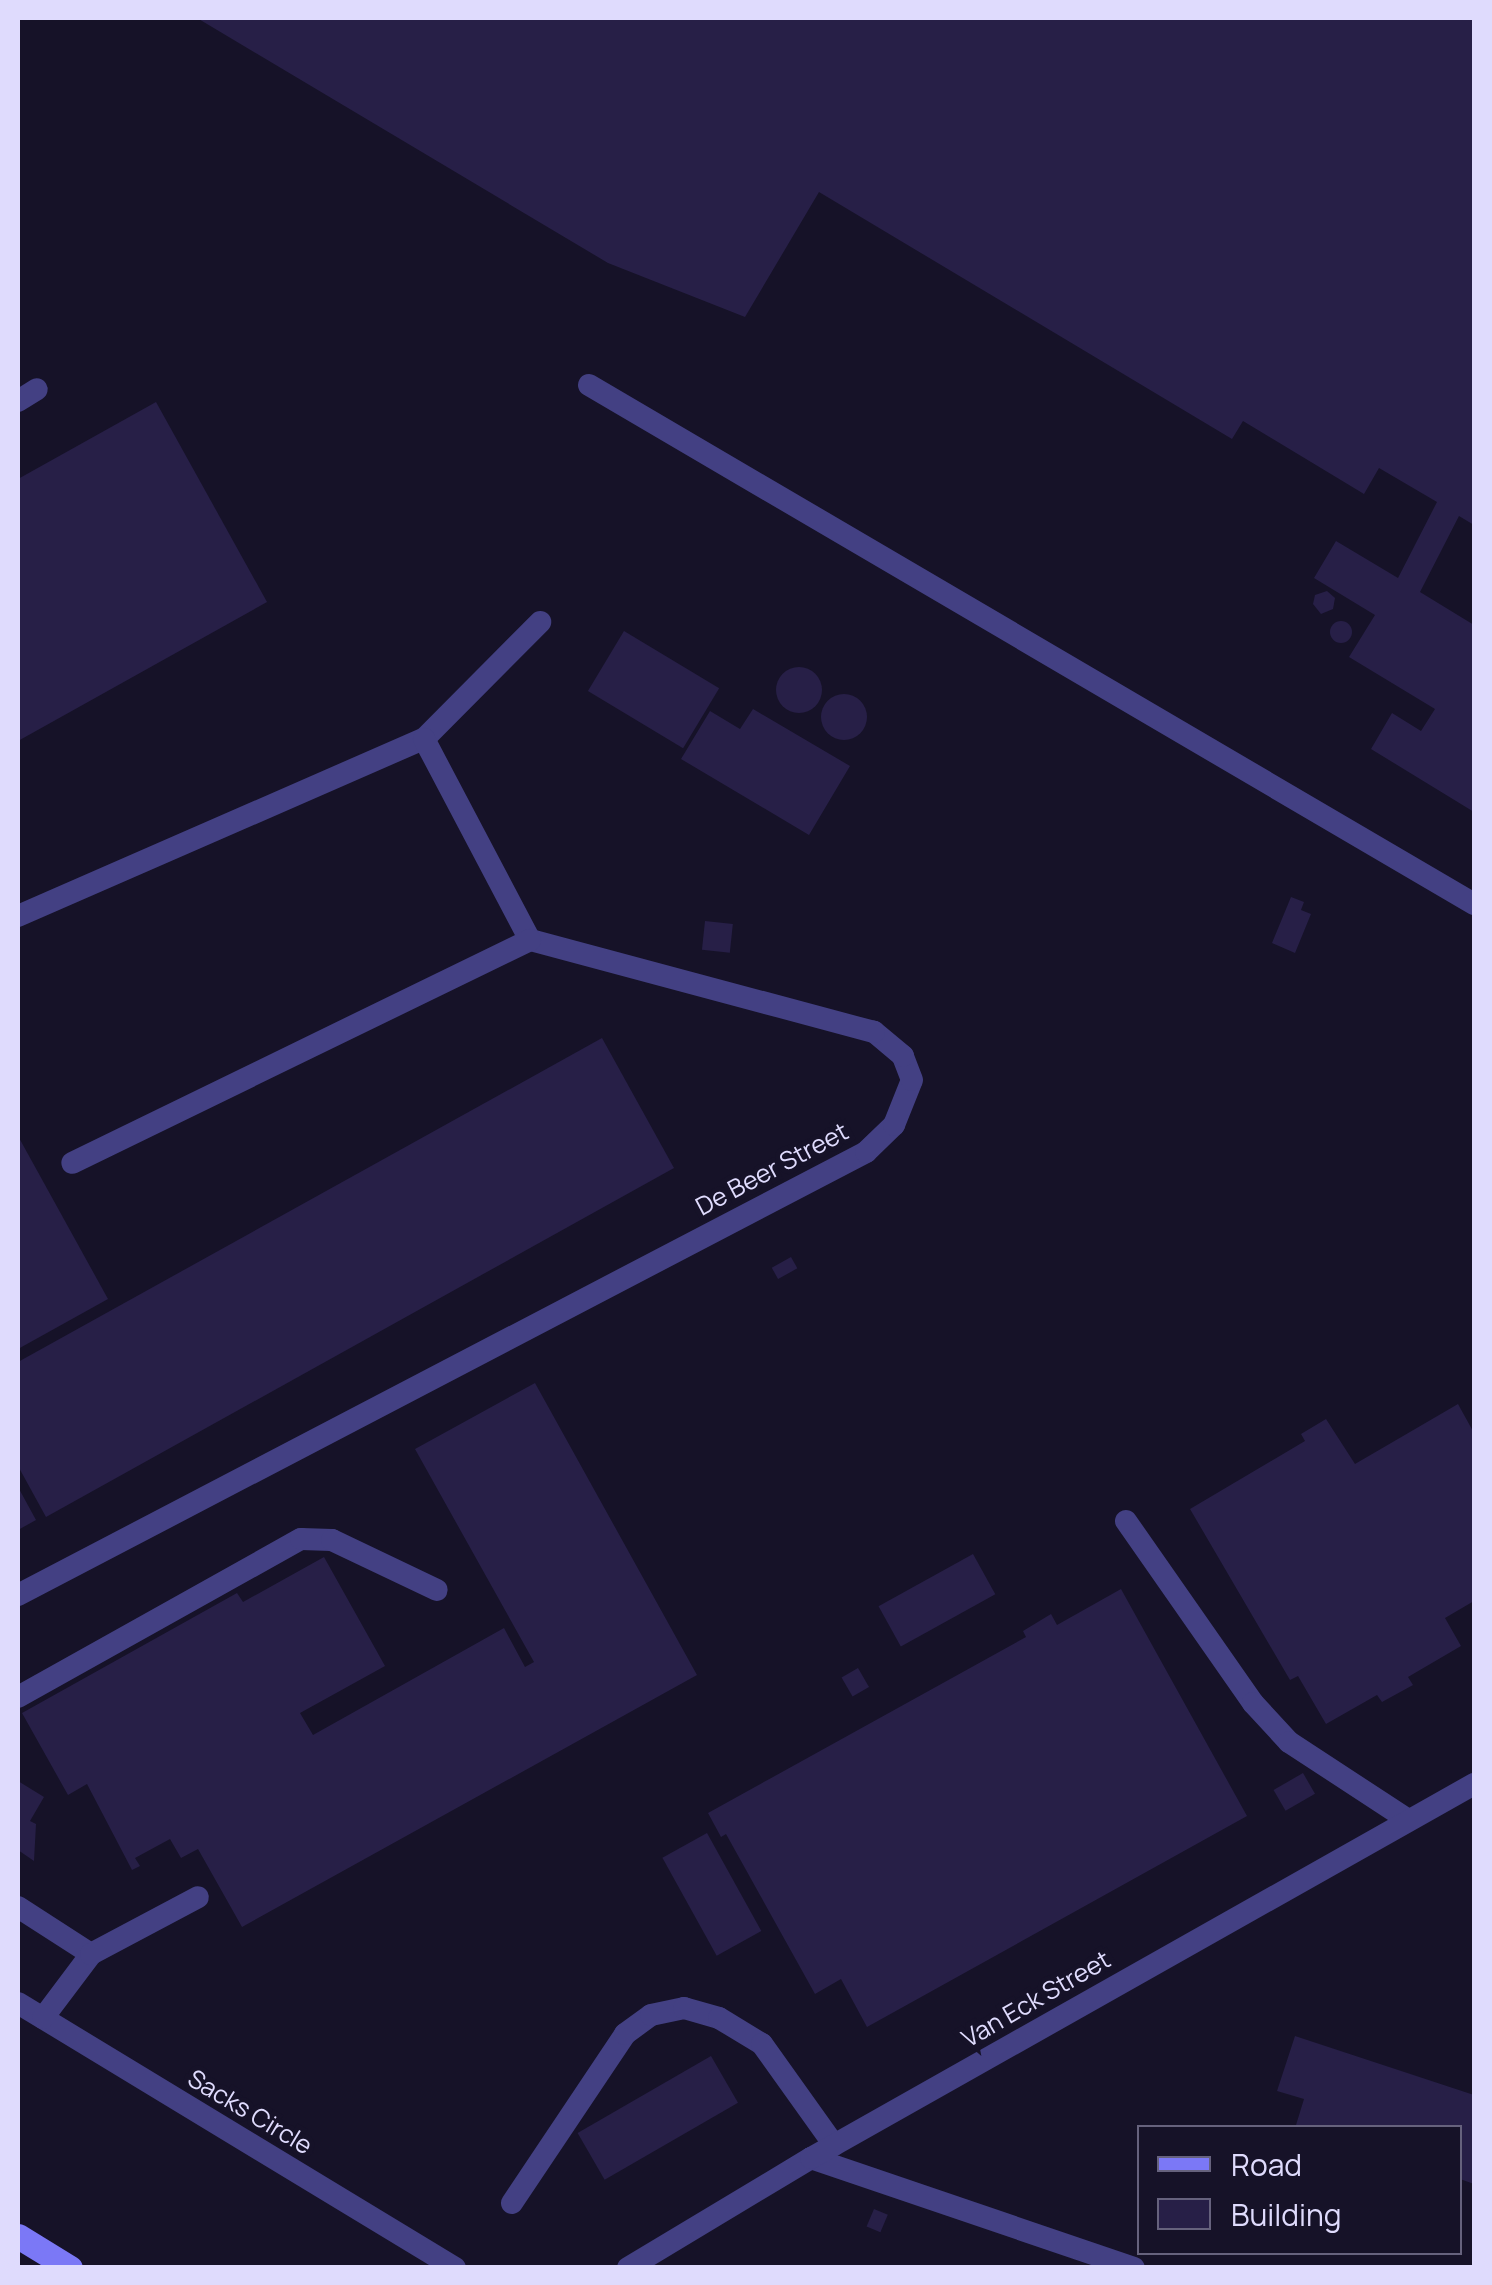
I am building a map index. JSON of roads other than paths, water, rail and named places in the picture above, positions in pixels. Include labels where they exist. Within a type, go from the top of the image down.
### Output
[{"type":"street","points":[[18,2236],[70,2268]]},
{"type":"lane","points":[[589,384],[1474,904]]},
{"type":"lane","points":[[18,916],[424,740],[540,622]]},
{"type":"lane","points":[[72,1163],[530,940],[424,740]]},
{"type":"lane","name":"De Beer Street","points":[[18,1596],[866,1152],[894,1125],[912,1080],[903,1056],[874,1032],[530,940]]},
{"type":"lane","points":[[1126,1521],[1254,1704],[1288,1742],[1408,1820]]},
{"type":"lane","points":[[18,1696],[301,1540],[332,1540],[437,1590]]},
{"type":"lane","name":"Van Eck Street","points":[[628,2268],[812,2158],[1474,1784]]},
{"type":"lane","points":[[43,2018],[91,1954],[198,1897]]},
{"type":"lane","points":[[18,1907],[91,1954]]},
{"type":"lane","name":"Sacks Circle","points":[[18,2003],[455,2268]]},
{"type":"lane","points":[[512,2203],[624,2034],[652,2015],[684,2008],[719,2018],[762,2044],[834,2146]]},
{"type":"lane","points":[[812,2158],[1134,2268]]}]
